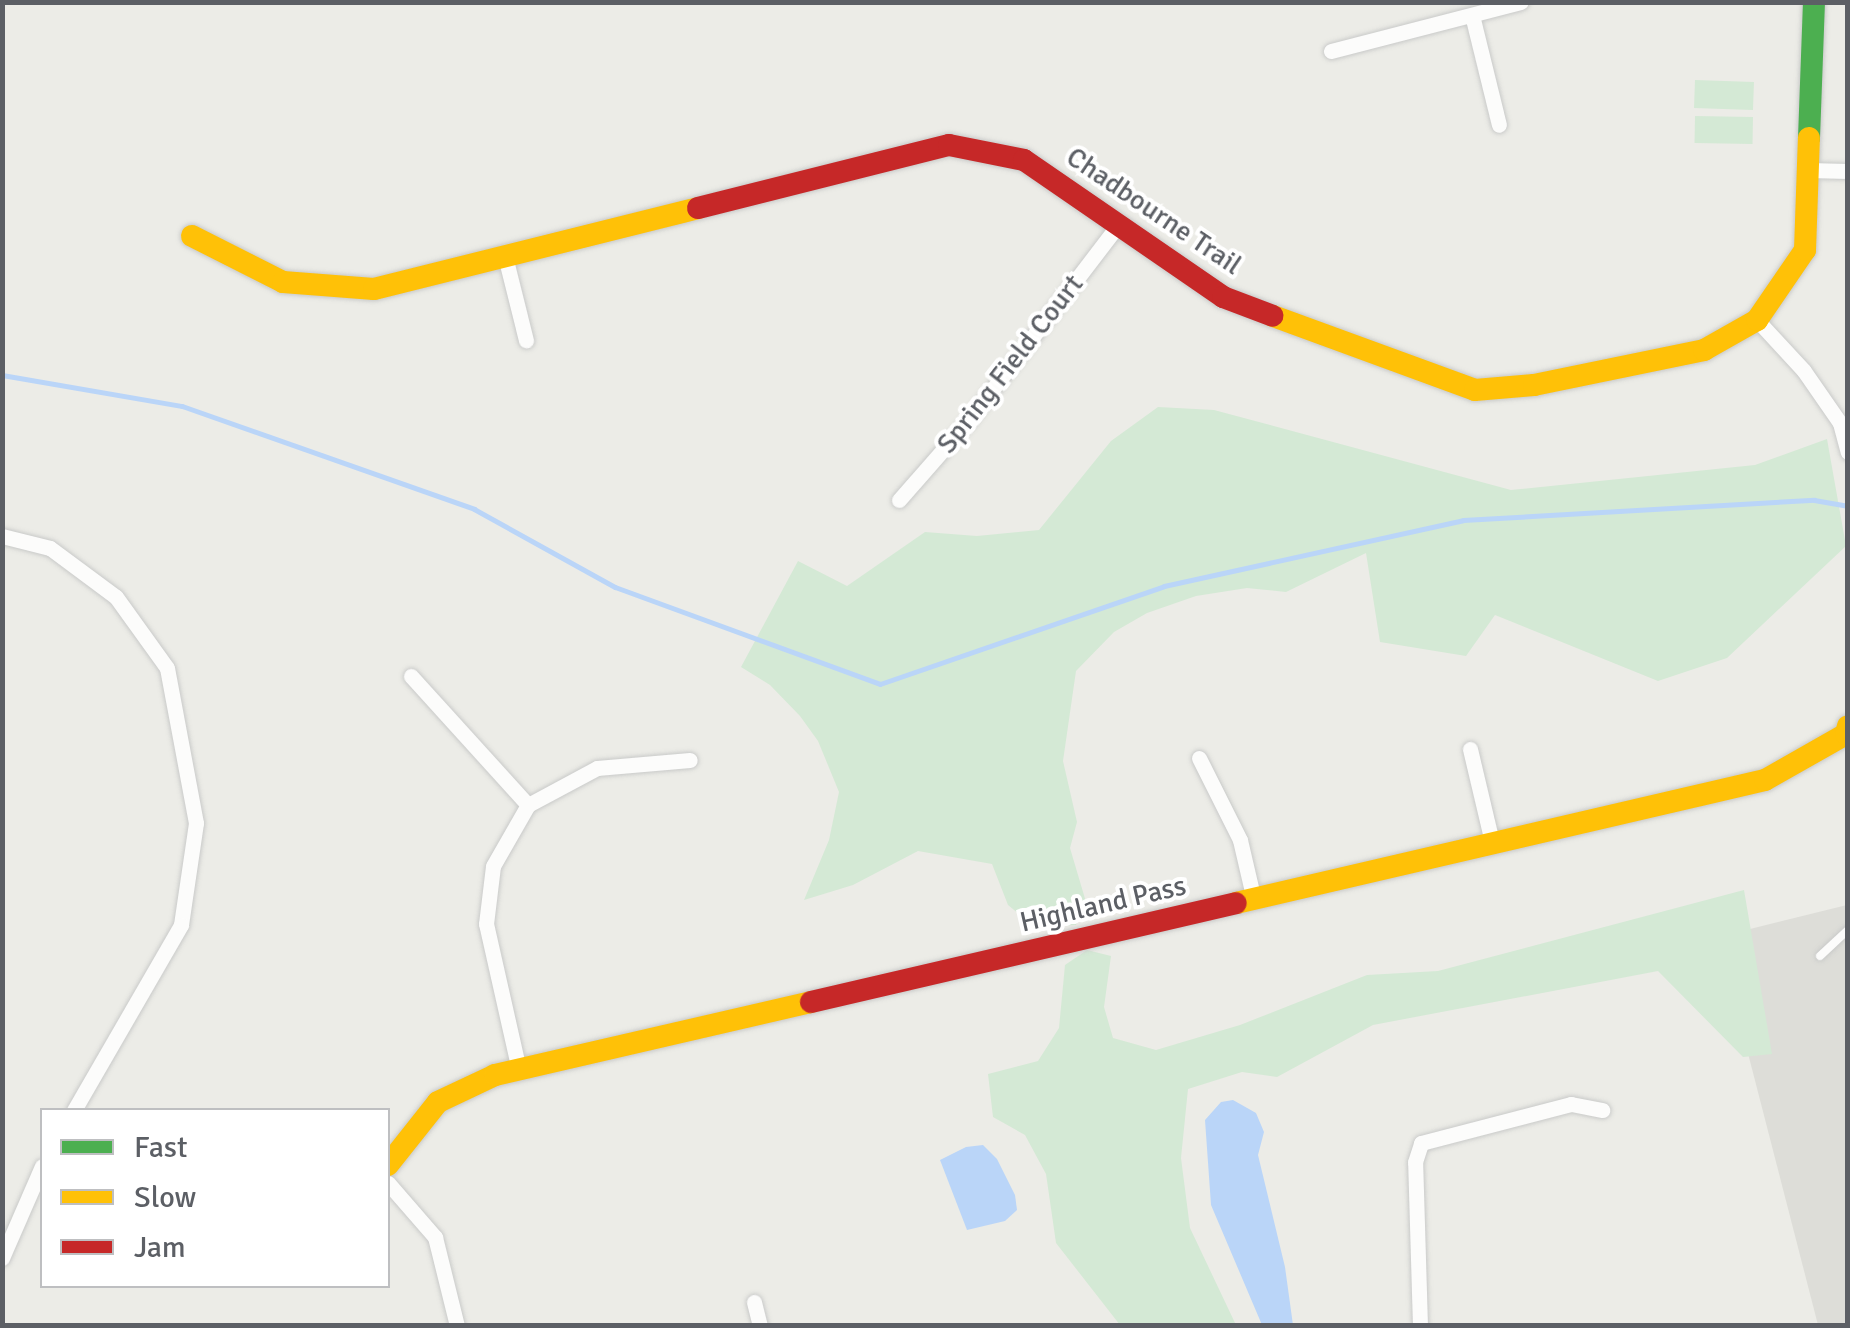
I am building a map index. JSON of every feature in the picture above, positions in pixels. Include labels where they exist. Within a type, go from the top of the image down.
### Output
[{"type":"street","points":[[1331,52],[1521,2]]},
{"type":"street","name":"Chadbourne Trail","points":[[192,236],[282,282],[374,289],[949,144],[1024,160],[1224,297],[1475,390],[1534,384],[1704,350],[1757,320],[1805,250],[1814,2]]},
{"type":"street","points":[[1472,15],[1499,125]]},
{"type":"street","points":[[1808,170],[1848,171]]},
{"type":"street","name":"Spring Field Court","points":[[899,500],[969,420],[1118,225]]},
{"type":"street","points":[[505,256],[526,340]]},
{"type":"street","points":[[1757,320],[1804,370],[1831,410],[1848,452]]},
{"type":"street","points":[[2,536],[50,548],[116,597],[168,668],[196,823],[181,925],[75,1108]]},
{"type":"street","points":[[412,676],[528,805]]},
{"type":"street","name":"Highland Pass","points":[[390,1163],[438,1102],[495,1075],[1765,780],[1846,734],[1848,726]]},
{"type":"street","points":[[1470,749],[1492,842]]},
{"type":"street","points":[[1199,758],[1240,840],[1254,900]]},
{"type":"street","points":[[518,1070],[486,924],[493,866],[528,805],[597,768],[690,760]]},
{"type":"street","points":[[1420,1326],[1415,1162],[1421,1143],[1571,1104],[1602,1110]]},
{"type":"street","points":[[2,1258],[35,1203],[40,1177]]},
{"type":"street","points":[[390,1185],[434,1237],[457,1326]]},
{"type":"street","points":[[754,1302],[760,1326]]},
{"type":"lane","points":[[1820,956],[1848,930]]},
{"type":"shaded area","points":[[1847,905],[1847,1325],[1818,1325],[1718,937]]},
{"type":"green space","points":[[1695,80],[1754,82],[1753,110],[1694,108]]},
{"type":"green space","points":[[1695,116],[1753,117],[1753,144],[1695,143]]},
{"type":"green space","points":[[1158,407],[1214,410],[1511,490],[1755,465],[1827,439],[1846,546],[1727,658],[1658,681],[1495,615],[1466,656],[1380,642],[1366,553],[1286,592],[1247,588],[1196,596],[1147,613],[1114,632],[1076,671],[1063,761],[1077,822],[1070,848],[1086,902],[1076,925],[1035,927],[1008,905],[992,864],[918,851],[853,885],[804,900],[829,840],[839,792],[818,741],[800,716],[770,685],[741,667],[798,561],[847,586],[925,532],[977,536],[1039,530],[1111,441]]},
{"type":"green space","points":[[1744,890],[1772,1054],[1743,1057],[1658,971],[1373,1025],[1277,1077],[1242,1072],[1188,1089],[1181,1158],[1190,1228],[1236,1325],[1120,1325],[1056,1243],[1046,1174],[1025,1135],[993,1117],[988,1074],[1038,1061],[1059,1028],[1065,965],[1087,950],[1111,956],[1104,1007],[1113,1038],[1156,1050],[1240,1025],[1367,975],[1438,971]]},
{"type":"water","points":[[1233,1100],[1256,1113],[1264,1132],[1258,1155],[1285,1267],[1293,1325],[1262,1325],[1211,1205],[1205,1120],[1221,1102]]},
{"type":"water","points":[[983,1145],[997,1159],[1015,1195],[1017,1210],[1005,1221],[967,1230],[940,1160],[966,1147]]},
{"type":"waterway","points":[[2,375],[182,406],[474,509],[615,587],[880,684],[1164,586],[1463,520],[1814,500],[1848,506]]},
{"type":"traffic: fast","points":[[1809,138],[1814,2]]},
{"type":"traffic: slow","points":[[1273,316],[1475,390],[1534,385],[1704,350],[1757,320],[1805,250],[1809,138]]},
{"type":"traffic: slow","points":[[192,236],[283,282],[374,289],[698,208]]},
{"type":"traffic: slow","points":[[1236,903],[1765,780],[1846,734],[1848,726]]},
{"type":"traffic: slow","points":[[390,1162],[438,1102],[495,1075],[811,1002]]},
{"type":"traffic: jam","points":[[698,208],[949,145],[1024,160],[1223,297],[1273,316]]},
{"type":"traffic: jam","points":[[811,1002],[1236,903]]}]
